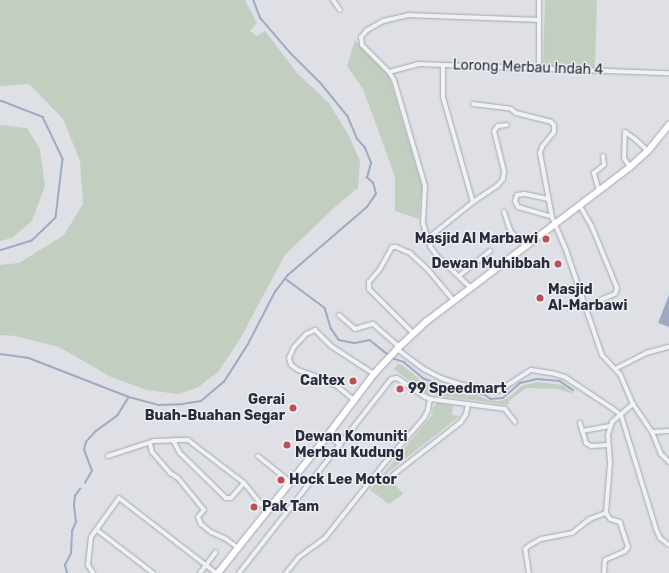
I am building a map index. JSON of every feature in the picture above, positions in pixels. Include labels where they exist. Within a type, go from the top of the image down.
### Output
[{"type":"main road","points":[[217,573],[355,401],[374,374],[413,333],[630,167],[648,151],[669,125]]},
{"type":"street","points":[[333,0],[340,10]]},
{"type":"street","points":[[539,0],[539,69]]},
{"type":"street","points":[[471,288],[433,252],[427,239],[423,219],[425,186],[394,80],[389,72],[362,45],[360,40],[362,34],[367,30],[382,21],[399,16],[419,15],[539,20]]},
{"type":"street","name":"Lorong Merbau Indah 4","points":[[389,72],[418,64],[669,73]]},
{"type":"street","points":[[443,65],[443,97],[473,202]]},
{"type":"street","points":[[474,104],[511,109],[516,113],[551,122],[554,125],[554,132],[542,146],[540,153],[552,217],[556,224],[605,360],[617,368],[633,404],[652,432],[661,454],[669,462]]},
{"type":"street","points":[[427,239],[473,202],[497,186],[503,179],[504,171],[494,131],[498,126],[507,125]]},
{"type":"street","points":[[630,167],[624,158],[625,132],[635,138],[648,151]]},
{"type":"street","points":[[598,191],[594,173],[604,164],[603,156]]},
{"type":"street","points":[[548,200],[524,194],[517,195],[514,201],[518,207],[552,217]]},
{"type":"street","points":[[580,206],[592,227],[616,288],[614,294],[602,299]]},
{"type":"street","points":[[504,212],[511,232],[526,247]]},
{"type":"street","points":[[413,333],[369,289],[369,282],[380,269],[392,247],[396,247],[410,253],[429,271],[454,301]]},
{"type":"street","points":[[459,276],[490,251]]},
{"type":"street","points":[[339,315],[355,329],[359,330],[373,324],[378,327],[398,348],[441,378],[462,385],[496,391],[500,390],[531,370],[555,374],[564,376],[621,415],[656,529],[660,538],[669,545]]},
{"type":"street","points":[[355,401],[337,386],[291,366],[289,358],[294,347],[306,334],[315,330],[332,346],[374,374]]},
{"type":"street","points":[[617,368],[646,354],[669,347]]},
{"type":"street","points":[[239,573],[391,379],[397,378],[430,399],[505,409],[515,422]]},
{"type":"street","points":[[286,573],[299,557],[325,538],[383,465],[424,418],[428,410],[430,399]]},
{"type":"street","points":[[393,475],[461,422],[466,414],[468,404]]},
{"type":"street","points":[[582,431],[609,426],[633,404]]},
{"type":"street","points":[[580,423],[584,441],[588,445],[608,445]]},
{"type":"street","points":[[604,573],[605,560],[625,551],[628,547],[620,522],[610,519],[606,513],[610,462],[608,445],[609,426]]},
{"type":"street","points":[[652,432],[669,431]]},
{"type":"street","points":[[328,435],[340,445]]},
{"type":"street","points":[[108,456],[150,444],[154,441],[186,439],[191,441],[244,483],[267,511]]},
{"type":"street","points":[[173,440],[180,453],[226,498],[231,498],[244,483]]},
{"type":"street","points":[[150,444],[152,452],[170,473],[178,478],[204,510],[198,517],[201,524],[211,532],[226,539],[238,548]]},
{"type":"street","points":[[258,456],[290,482]]},
{"type":"street","points":[[92,571],[88,565],[90,541],[119,498],[217,573]]},
{"type":"street","points":[[529,573],[525,549],[530,545],[541,539],[572,533],[590,519],[606,513]]},
{"type":"street","points":[[97,530],[153,573]]},
{"type":"street","points":[[200,573],[216,552]]},
{"type":"green space","points":[[0,0],[245,0],[257,23],[250,31],[257,36],[265,31],[298,74],[329,103],[349,136],[360,161],[358,188],[335,207],[285,255],[240,339],[218,372],[197,388],[178,394],[147,390],[111,377],[59,347],[15,336],[0,335],[0,265],[19,263],[64,235],[83,204],[80,161],[63,119],[29,84],[0,86]]},
{"type":"green space","points":[[545,0],[597,0],[595,67],[543,65]]},
{"type":"green space","points":[[355,40],[389,76],[422,186],[419,219],[395,211],[395,177],[363,89],[347,66]]},
{"type":"green space","points":[[0,125],[27,128],[40,149],[45,186],[32,221],[12,238],[0,241]]},
{"type":"green space","points":[[398,364],[402,365],[422,381],[458,393],[477,395],[489,400],[500,401],[506,399],[522,386],[537,382],[563,385],[574,394],[557,389],[526,388],[509,401],[508,405],[427,394],[394,369]]},
{"type":"green space","points":[[438,403],[453,406],[452,415],[460,416],[387,473],[403,494],[389,504],[370,490],[432,415],[433,407]]},
{"type":"water","points":[[669,295],[669,327],[658,323]]},
{"type":"waterway","points":[[0,354],[29,358],[129,397],[158,405],[182,404],[201,401],[224,382],[248,344],[275,292],[288,275],[367,207],[376,194],[373,183],[367,178],[371,163],[365,148],[357,139],[347,116],[321,84],[290,53],[260,18],[253,0]]},
{"type":"waterway","points":[[0,101],[43,117],[63,159],[56,218],[32,241],[0,251]]},
{"type":"waterway","points":[[286,279],[325,308],[331,328],[339,340],[355,343],[370,340],[387,354]]},
{"type":"waterway","points":[[392,358],[404,362],[423,378],[445,387],[485,395],[491,399],[503,398],[520,383],[537,379],[560,381],[573,390]]},
{"type":"waterway","points":[[85,483],[92,471],[84,450],[86,442],[96,431],[117,416],[129,397]]},
{"type":"waterway","points":[[67,573],[65,565],[71,553],[72,531],[76,522],[74,505],[75,496],[80,489]]},
{"type":"place","name":"Masjid Al Marbawi","points":[[546,239]]},
{"type":"place","name":"Dewan Muhibbah","points":[[558,264]]},
{"type":"place","name":"Masjid Al-Marbawi","points":[[540,298]]},
{"type":"place","name":"Caltex","points":[[353,381]]},
{"type":"place","name":"99 Speedmart","points":[[400,389]]},
{"type":"place","name":"Gerai Buah-Buahan Segar","points":[[293,408]]},
{"type":"place","name":"Dewan Komuniti Merbau Kudung","points":[[287,445]]},
{"type":"place","name":"Hock Lee Motor","points":[[281,480]]},
{"type":"place","name":"Pak Tam","points":[[254,507]]}]
